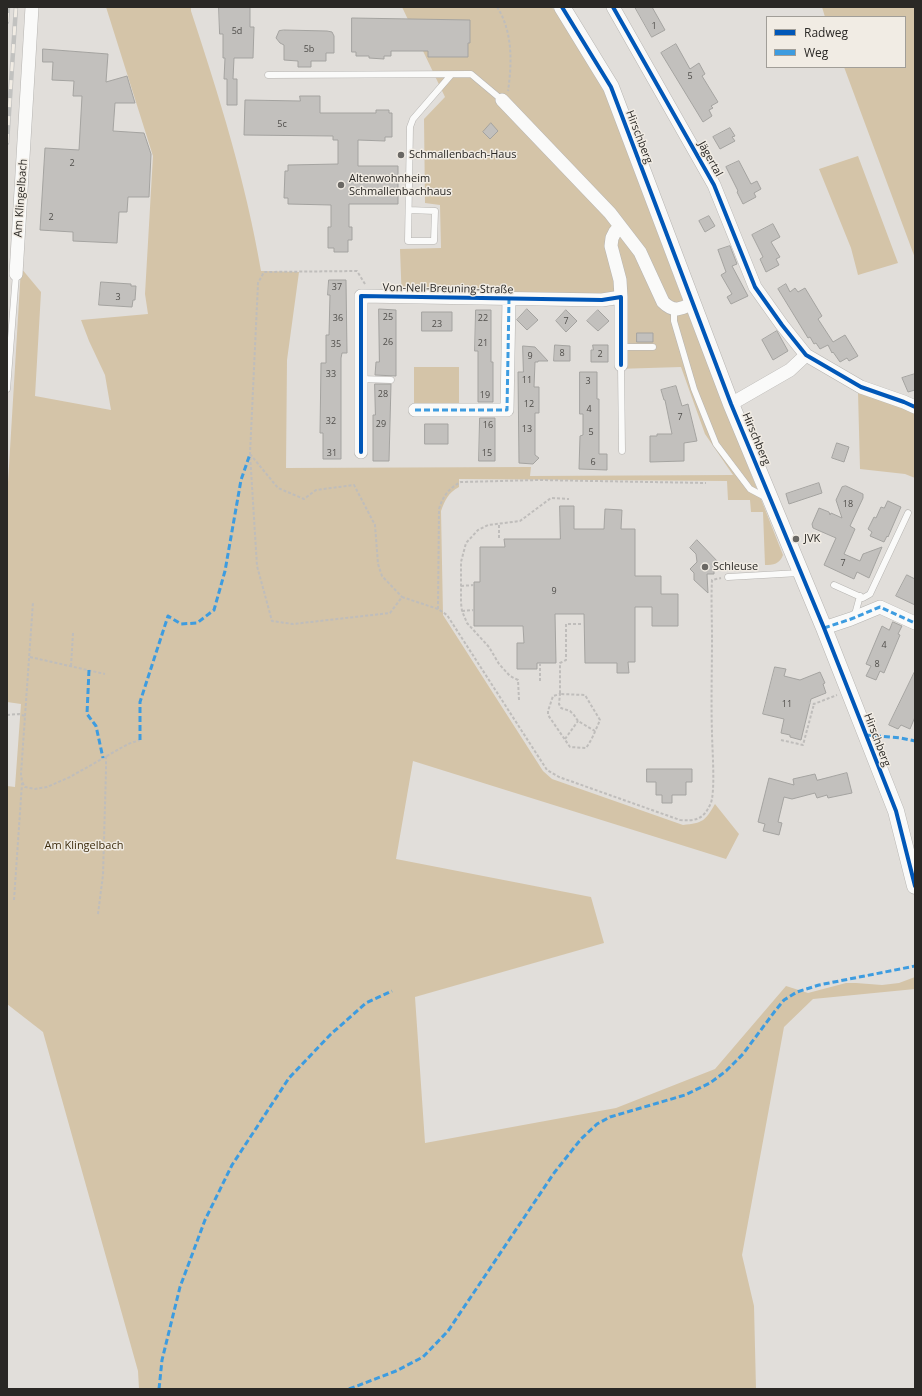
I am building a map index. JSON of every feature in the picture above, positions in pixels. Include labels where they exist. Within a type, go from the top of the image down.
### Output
[{"type":"street","name":"Am Klingelbach","points":[[16,274],[32,7]]},
{"type":"street","name":"Jägertal","points":[[613,7],[714,185],[754,287],[806,355]]},
{"type":"street","name":"Hirschberg","points":[[567,8],[611,87],[731,404],[824,628],[896,811],[915,886]]},
{"type":"street","points":[[502,100],[584,184],[610,213],[640,252],[663,302],[668,307],[674,309],[681,309],[693,303]]},
{"type":"street","points":[[620,226],[612,238],[611,246],[620,280],[621,365]]},
{"type":"street","name":"Von-Nell-Breuning-Straße","points":[[361,452],[361,296],[602,300],[621,298]]},
{"type":"street","name":"Von-Nell-Breuning-Straße","points":[[415,410],[507,410],[509,299]]},
{"type":"street","points":[[731,404],[790,370],[806,355],[861,387],[915,407]]},
{"type":"street","points":[[824,628],[880,607],[915,623]]},
{"type":"lane","points":[[268,75],[471,74],[502,100]]},
{"type":"lane","points":[[409,210],[434,211],[434,242],[408,242],[410,127],[414,118],[451,75]]},
{"type":"lane","name":"Am Klingelbach","points":[[7,389],[16,274]]},
{"type":"lane","points":[[674,309],[674,321],[694,389],[716,444],[750,489],[772,500]]},
{"type":"lane","points":[[621,347],[653,347]]},
{"type":"lane","points":[[621,365],[622,451]]},
{"type":"lane","points":[[361,379],[391,380]]},
{"type":"lane","points":[[834,585],[863,598],[870,594],[908,513]]},
{"type":"lane","points":[[728,577],[801,573]]},
{"type":"lane","points":[[854,618],[860,596]]},
{"type":"path","points":[[497,7],[503,16],[510,44],[510,77],[508,93],[502,100]]},
{"type":"path","points":[[374,297],[357,271],[264,272],[258,283],[250,454],[257,566],[272,621],[293,624],[390,613],[402,597]]},
{"type":"path","points":[[250,454],[278,488],[304,499],[316,490],[354,486],[375,525],[378,564],[382,576],[402,597],[438,609],[447,615],[547,770],[559,777],[680,820],[693,821],[704,816],[711,804],[713,776],[711,690],[712,580],[728,577]]},
{"type":"path","points":[[438,609],[439,509],[442,498],[455,485],[461,482],[539,480],[706,482]]},
{"type":"path","points":[[519,700],[518,680],[510,676],[499,664],[489,647],[467,623],[462,610],[460,586],[461,562],[466,543],[478,530],[488,525],[520,521],[551,498],[569,499]]},
{"type":"path","points":[[499,523],[499,538]]},
{"type":"path","points":[[460,586],[474,586]]},
{"type":"path","points":[[14,900],[33,602]]},
{"type":"path","points":[[462,610],[474,610]]},
{"type":"path","points":[[581,624],[566,624],[566,660],[560,663],[559,704],[562,708],[570,711],[578,721],[595,731]]},
{"type":"path","points":[[71,666],[73,633]]},
{"type":"path","points":[[30,657],[104,674]]},
{"type":"path","points":[[540,663],[540,681]]},
{"type":"path","points":[[808,702],[814,704],[848,690]]},
{"type":"path","points":[[560,694],[585,694],[600,720],[586,748],[570,747],[548,715],[553,696],[560,694]]},
{"type":"path","points":[[781,740],[803,745],[814,704]]},
{"type":"path","points":[[7,715],[19,714],[25,716]]},
{"type":"path","points":[[565,739],[578,721]]},
{"type":"path","points":[[22,782],[24,787],[35,789],[48,787],[70,777],[128,744],[140,740]]},
{"type":"path","points":[[98,914],[103,875],[106,756]]},
{"type":"green space","points":[[106,7],[191,7],[240,172],[261,271],[299,272],[287,360],[286,468],[531,467],[530,476],[733,475],[705,434],[681,367],[616,369],[616,304],[402,303],[400,249],[441,248],[440,205],[425,203],[424,119],[445,97],[402,7],[551,7],[562,16],[604,91],[689,316],[783,555],[782,558],[776,563],[765,565],[763,512],[751,512],[750,500],[728,500],[727,481],[459,479],[459,487],[447,497],[441,511],[443,615],[543,771],[552,779],[683,825],[703,820],[715,804],[739,834],[726,859],[413,761],[396,859],[591,897],[604,943],[415,997],[425,1143],[616,1108],[715,1069],[786,986],[808,993],[846,983],[882,985],[899,983],[915,977],[915,989],[813,999],[784,1027],[742,1255],[754,1306],[756,1389],[139,1389],[138,1371],[43,1032],[7,1004],[7,786],[15,787],[21,704],[7,702],[7,499],[21,268],[41,292],[35,396],[111,410],[105,375],[81,320],[148,314],[145,294],[153,156]]},
{"type":"green space","points":[[822,7],[915,7],[915,258],[844,68],[906,68],[906,16],[825,16]]},
{"type":"green space","points":[[858,156],[898,263],[858,275],[851,248],[819,169]]},
{"type":"green space","points":[[414,367],[459,367],[459,405],[414,406]]},
{"type":"green space","points":[[858,392],[915,412],[915,478],[905,474],[860,469]]},
{"type":"building","points":[[219,7],[250,7],[250,27],[254,27],[253,58],[234,58],[233,79],[237,79],[237,105],[227,105],[227,79],[224,79],[225,58],[223,58],[223,34],[220,34]]},
{"type":"building","points":[[635,7],[652,7],[665,30],[652,37]]},
{"type":"building","points":[[352,18],[470,20],[470,43],[468,43],[468,57],[428,57],[428,51],[391,51],[391,56],[384,56],[384,59],[369,58],[369,56],[356,56],[356,52],[352,52]]},
{"type":"building","points":[[279,31],[332,32],[334,36],[334,53],[326,53],[326,61],[311,61],[311,67],[298,67],[298,61],[284,60],[284,45],[276,38]]},
{"type":"building","points":[[676,44],[690,69],[699,63],[705,74],[702,76],[718,102],[711,106],[713,108],[709,110],[712,116],[703,122],[661,53]]},
{"type":"building","points":[[43,49],[108,54],[106,82],[127,76],[135,103],[115,103],[113,131],[144,133],[151,154],[149,197],[128,197],[127,212],[119,212],[117,243],[73,241],[73,232],[40,230],[45,148],[79,150],[82,96],[73,96],[74,81],[52,80],[53,62],[43,62]]},
{"type":"building","name":"Altenwohnheim Schmallenbachhaus","points":[[300,96],[320,96],[320,113],[376,113],[376,110],[389,110],[389,113],[392,113],[392,137],[385,137],[385,141],[358,140],[358,166],[398,166],[398,204],[349,204],[349,227],[352,227],[352,240],[348,240],[348,252],[334,252],[334,248],[328,248],[328,227],[331,227],[331,205],[288,204],[288,198],[284,198],[285,171],[288,171],[288,165],[338,164],[338,140],[333,140],[333,136],[244,135],[245,100],[300,101]]},
{"type":"building","points":[[491,123],[498,131],[490,139],[483,132]]},
{"type":"building","points":[[730,128],[735,136],[732,137],[735,141],[720,149],[713,137]]},
{"type":"building","points":[[739,161],[751,184],[757,181],[761,189],[754,193],[756,197],[743,204],[726,167]]},
{"type":"building","points":[[709,216],[715,226],[705,232],[699,221]]},
{"type":"building","points":[[773,224],[780,237],[771,242],[780,257],[776,259],[779,265],[766,272],[760,259],[763,257],[752,235]]},
{"type":"building","points":[[730,246],[737,264],[732,266],[748,296],[731,304],[727,297],[732,294],[721,275],[726,272],[718,250]]},
{"type":"building","points":[[329,280],[346,280],[347,353],[342,353],[341,358],[341,459],[323,459],[323,433],[320,433],[321,363],[326,363],[326,335],[329,335]]},
{"type":"building","points":[[101,282],[131,284],[131,286],[136,286],[135,300],[133,300],[132,307],[99,305]]},
{"type":"building","points":[[786,284],[790,292],[795,288],[798,292],[805,288],[822,316],[818,319],[833,342],[845,335],[858,356],[849,361],[847,358],[840,362],[833,352],[832,353],[828,345],[820,349],[816,343],[814,344],[810,337],[808,338],[778,289]]},
{"type":"building","points":[[379,309],[396,310],[396,376],[375,375],[376,362],[379,362]]},
{"type":"building","points":[[527,309],[538,320],[527,330],[517,320]]},
{"type":"building","points":[[476,310],[491,310],[493,402],[478,402],[478,351],[475,351]]},
{"type":"building","points":[[566,310],[577,321],[566,332],[556,321]]},
{"type":"building","points":[[598,310],[609,321],[598,331],[587,321]]},
{"type":"building","points":[[422,312],[452,312],[452,331],[422,331]]},
{"type":"building","points":[[777,331],[788,351],[773,360],[762,340]]},
{"type":"building","points":[[637,333],[653,333],[653,342],[637,342]]},
{"type":"building","points":[[555,345],[570,346],[570,361],[554,361]]},
{"type":"building","points":[[593,345],[608,345],[608,362],[591,362],[591,350],[593,350]]},
{"type":"building","points":[[523,346],[535,347],[548,361],[535,362],[534,387],[539,387],[539,413],[535,413],[535,455],[539,458],[533,464],[519,463],[518,372],[523,372]]},
{"type":"building","points":[[580,372],[597,372],[597,399],[599,399],[599,454],[607,454],[607,470],[579,469],[580,436],[583,435],[583,414],[580,414]]},
{"type":"building","points":[[915,374],[915,390],[908,392],[902,378]]},
{"type":"building","points":[[375,384],[391,384],[389,461],[373,461]]},
{"type":"building","points":[[676,386],[682,406],[688,404],[697,441],[684,443],[684,461],[650,462],[650,436],[657,436],[657,434],[672,434],[665,400],[661,390]]},
{"type":"building","points":[[480,418],[495,418],[495,461],[479,461]]},
{"type":"building","points":[[425,424],[448,424],[448,444],[425,444]]},
{"type":"building","points":[[837,443],[849,447],[844,462],[832,458]]},
{"type":"building","points":[[819,483],[822,493],[789,504],[786,494]]},
{"type":"building","points":[[846,486],[863,494],[863,498],[850,526],[855,529],[844,554],[860,561],[863,554],[882,547],[869,578],[857,572],[854,579],[824,565],[836,538],[813,528],[812,524],[819,508],[829,512],[830,515],[831,513],[842,518],[836,500],[842,487]]},
{"type":"building","points":[[888,501],[901,507],[888,537],[887,536],[884,542],[870,536],[872,532],[868,529],[874,517],[876,518],[881,507],[884,508]]},
{"type":"building","points":[[560,506],[574,506],[574,529],[604,529],[605,509],[622,510],[621,529],[635,529],[635,576],[661,576],[661,594],[678,594],[678,626],[652,626],[652,607],[635,607],[635,662],[628,662],[629,673],[617,673],[617,663],[585,663],[584,614],[555,614],[556,663],[537,663],[537,669],[517,669],[517,643],[524,643],[523,626],[474,626],[474,582],[480,582],[480,547],[505,547],[504,539],[560,539]]},
{"type":"building","name":"Schleuse","points":[[697,540],[720,564],[714,570],[714,574],[707,574],[708,593],[694,580],[694,573],[690,569],[697,562],[696,554],[690,548]]},
{"type":"building","points":[[907,575],[915,579],[915,605],[896,596]]},
{"type":"building","points":[[893,622],[902,626],[898,634],[900,635],[884,673],[880,671],[876,680],[866,676],[871,666],[866,664],[882,626],[889,630]]},
{"type":"building","points":[[775,667],[786,669],[784,676],[800,680],[820,672],[825,683],[823,684],[826,693],[811,699],[801,740],[781,733],[784,719],[763,714]]},
{"type":"building","points":[[915,671],[915,717],[910,729],[901,725],[898,729],[889,725]]},
{"type":"building","points":[[647,769],[692,769],[692,782],[686,782],[686,795],[672,795],[672,803],[662,803],[662,795],[656,795],[656,782],[647,782]]},
{"type":"building","points":[[847,773],[852,793],[828,798],[827,795],[817,798],[815,793],[792,799],[784,797],[778,822],[782,823],[779,835],[763,831],[765,824],[758,822],[769,778],[794,785],[793,779],[815,774],[817,780]]},
{"type":"railway","points":[[7,22],[8,7]]},
{"type":"railway","points":[[7,143],[16,7]]},
{"type":"marked path","points":[[415,410],[507,410],[509,299]]},
{"type":"marked path","points":[[140,740],[140,702],[168,616],[181,624],[197,623],[214,610],[225,571],[241,480],[250,454]]},
{"type":"marked path","points":[[824,628],[880,607],[915,623]]},
{"type":"marked path","points":[[89,670],[87,714],[96,726],[103,758]]},
{"type":"marked path","points":[[866,735],[901,738],[915,741]]},
{"type":"marked path","points":[[349,1389],[396,1371],[423,1357],[448,1331],[554,1173],[581,1139],[597,1124],[610,1117],[685,1095],[710,1083],[726,1071],[743,1054],[784,1000],[797,992],[819,985],[915,966]]},
{"type":"marked path","points":[[159,1389],[162,1360],[180,1287],[205,1220],[232,1165],[289,1078],[331,1034],[366,1003],[392,991]]},
{"type":"cycle path","points":[[562,7],[611,87],[731,404],[824,628],[896,811],[915,886]]},
{"type":"cycle path","points":[[613,7],[714,185],[755,287],[782,325],[806,355],[861,387],[915,407]]},
{"type":"cycle path","points":[[361,452],[361,296],[602,300],[621,297],[621,365]]},
{"type":"place","name":"Schmallenbach-Haus","points":[[401,155]]},
{"type":"place","name":"Altenwohnheim Schmallenbachhaus","points":[[341,185]]},
{"type":"place","name":"JVK","points":[[796,539]]},
{"type":"place","name":"Schleuse","points":[[705,567]]}]
